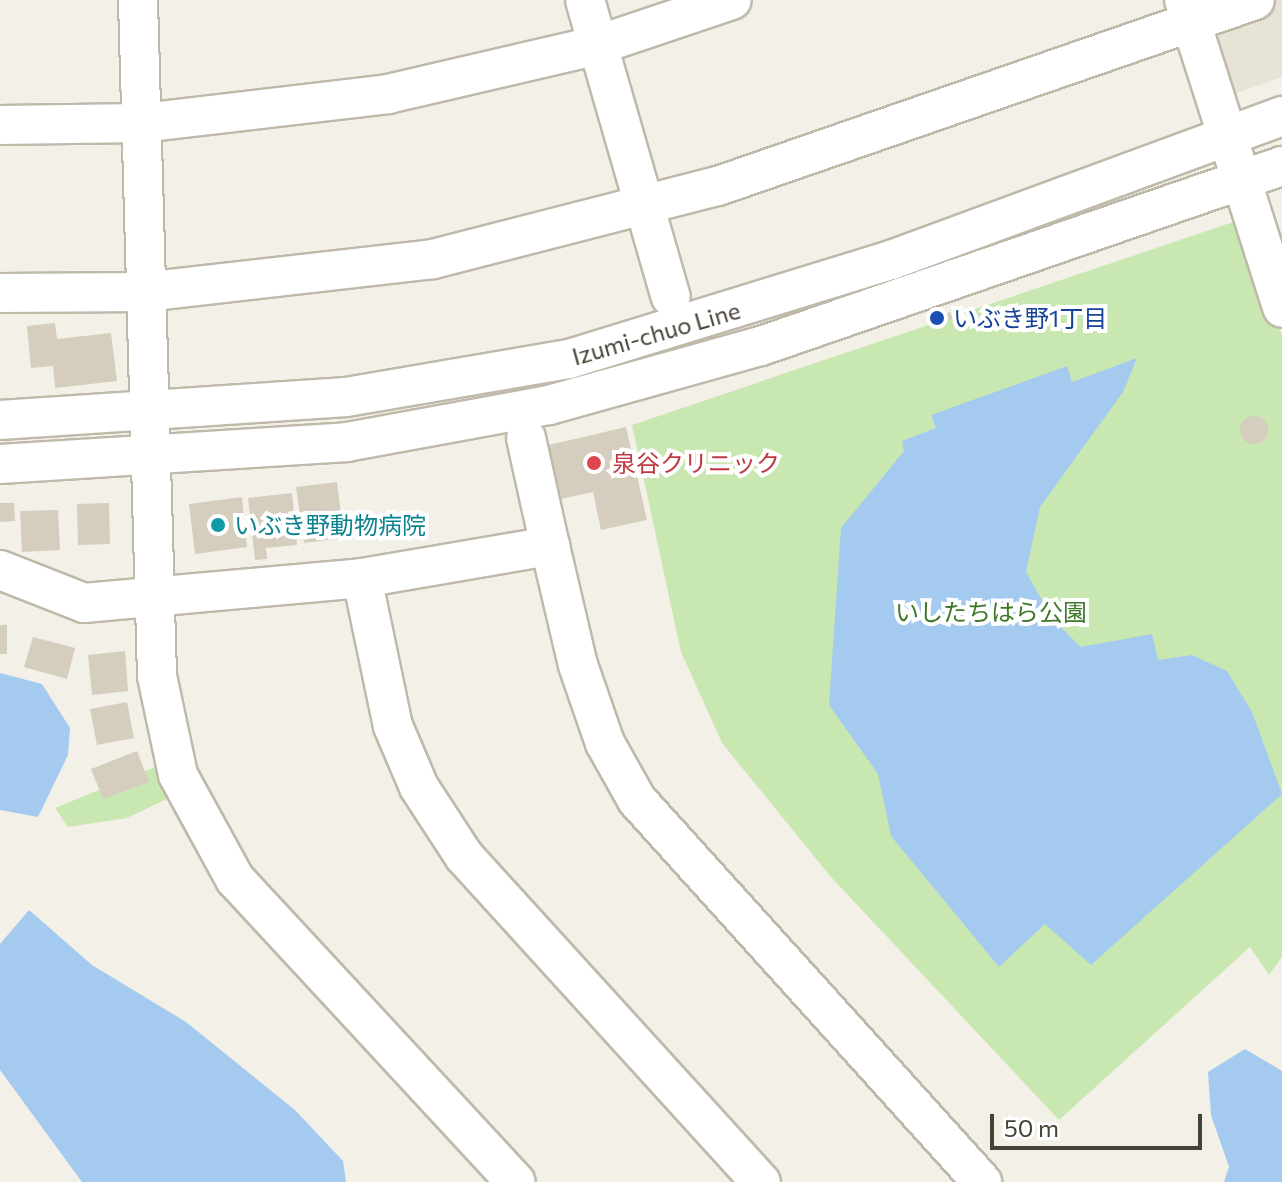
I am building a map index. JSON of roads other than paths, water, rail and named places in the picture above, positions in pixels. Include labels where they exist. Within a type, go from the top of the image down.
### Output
[{"type":"street","points":[[138,0],[147,460],[155,597],[169,738],[214,851],[516,1182]]},
{"type":"street","points":[[585,0],[671,297]]},
{"type":"street","points":[[0,125],[142,123],[388,94],[598,45],[732,0]]},
{"type":"street","points":[[0,293],[144,292],[433,259],[733,181],[1187,9],[1255,0]]},
{"type":"street","points":[[1187,9],[1281,302]]},
{"type":"street","name":"Izumi-chuo Line","points":[[0,420],[346,397],[569,359],[891,260],[1282,116]]},
{"type":"street","name":"Izumi-chuo Line","points":[[0,464],[147,460],[347,442],[549,405],[761,346],[1282,166]]},
{"type":"street","points":[[526,438],[578,665],[605,743],[637,800],[982,1182]]},
{"type":"street","points":[[0,570],[32,599],[84,603],[362,578],[550,546]]},
{"type":"street","points":[[362,578],[393,726],[419,787],[464,856],[761,1182]]},
{"type":"water","points":[[1137,358],[1123,392],[1040,507],[1026,572],[1054,621],[1081,647],[1152,634],[1158,660],[1192,655],[1227,671],[1252,712],[1282,794],[1091,965],[1045,924],[999,967],[891,836],[878,774],[829,705],[841,528],[904,451],[902,441],[936,428],[931,415],[1067,366],[1072,382]]},
{"type":"water","points":[[0,673],[42,684],[70,728],[68,755],[38,817],[0,810]]},
{"type":"water","points":[[29,910],[92,965],[186,1022],[295,1110],[343,1161],[346,1182],[82,1182],[0,1070],[0,944]]},
{"type":"water","points":[[1245,1049],[1282,1071],[1282,1182],[1224,1182],[1229,1167],[1211,1115],[1208,1072]]},
{"type":"place","name":"いぶき野1丁目","points":[[937,318]]},
{"type":"place","name":"泉谷クリニック","points":[[594,463]]},
{"type":"place","name":"いぶき野動物病院","points":[[218,525]]},
{"type":"park label","name":"いしたちはら公園","points":[[991,612]]}]
